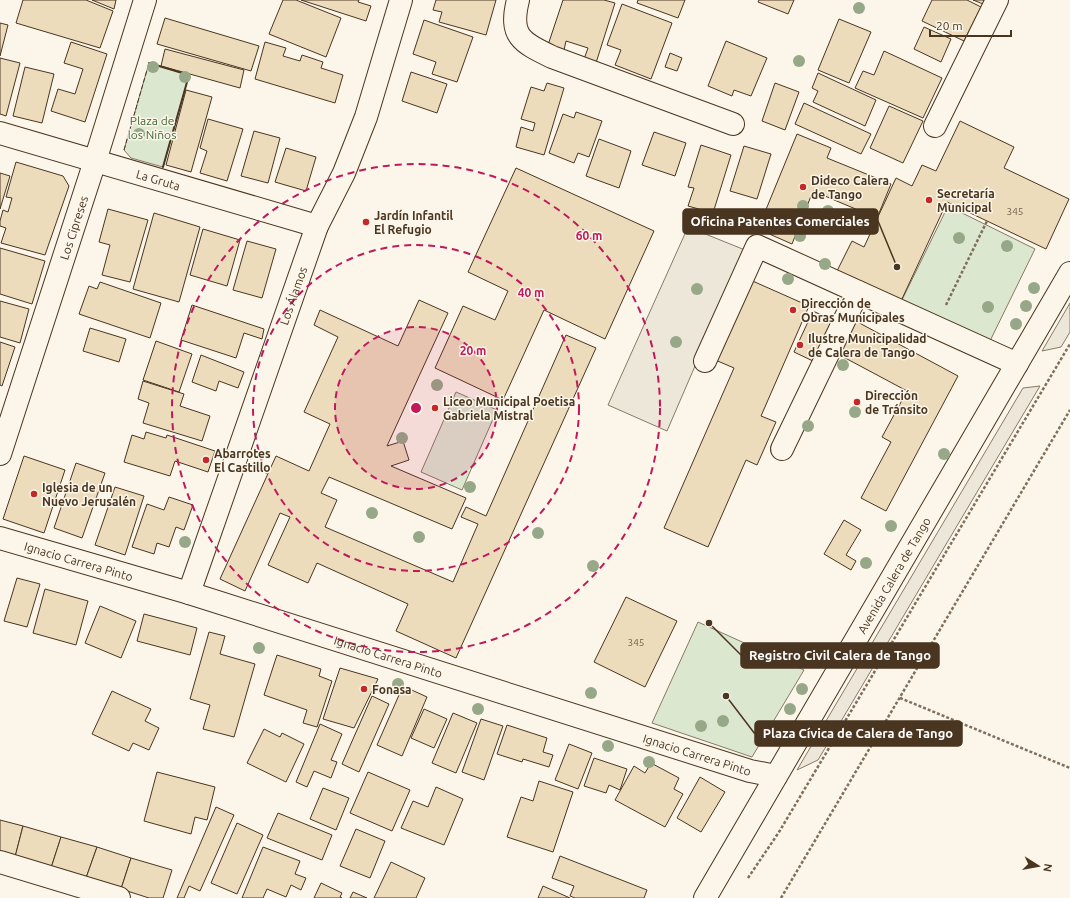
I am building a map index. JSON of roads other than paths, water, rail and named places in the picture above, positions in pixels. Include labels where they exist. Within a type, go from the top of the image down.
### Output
[{"type":"street","name":"Los Cipreses","points":[[0,454],[95,161],[145,0]]},
{"type":"street","name":"Los Álamos","points":[[189,593],[317,226],[344,173],[366,117],[401,0]]},
{"type":"street","points":[[518,0],[515,15],[515,28],[522,39],[532,46],[552,57],[734,124]]},
{"type":"street","points":[[935,126],[997,0]]},
{"type":"street","name":"La Gruta","points":[[0,133],[317,226]]},
{"type":"street","points":[[705,361],[757,246],[1017,364]]},
{"type":"street","name":"Avenida Calera de Tango","points":[[705,898],[1070,273]]},
{"type":"street","points":[[782,449],[858,292]]},
{"type":"street","name":"Ignacio Carrera Pinto","points":[[0,538],[189,593],[743,768],[776,776]]},
{"type":"street","points":[[0,862],[119,898]]},
{"type":"place","name":"Dideco Calera de Tango","points":[[803,187]]},
{"type":"place","name":"Secretaría Municipal","points":[[929,200]]},
{"type":"place","name":"Jardín Infantil El Refugio","points":[[366,222]]},
{"type":"place","name":"Oficina Patentes Comerciales","points":[[897,267]]},
{"type":"place","name":"Dirección de Obras Municipales","points":[[793,310]]},
{"type":"place","name":"Ilustre Municipalidad de Calera de Tango","points":[[800,345]]},
{"type":"place","name":"Dirección de Tránsito","points":[[857,402]]},
{"type":"place","name":"Liceo Municipal Poetisa Gabriela Mistral","points":[[435,408]]},
{"type":"place","name":"Abarrotes El Castillo","points":[[206,460]]},
{"type":"place","name":"Iglesia de un Nuevo Jerusalén","points":[[34,494]]},
{"type":"place","name":"Registro Civil Calera de Tango","points":[[709,623]]},
{"type":"place","name":"Fonasa","points":[[364,689]]},
{"type":"place","name":"Plaza Cívica de Calera de Tango","points":[[726,696]]},
{"type":"park label","name":"Plaza de los Niños","points":[[152,127]]}]
